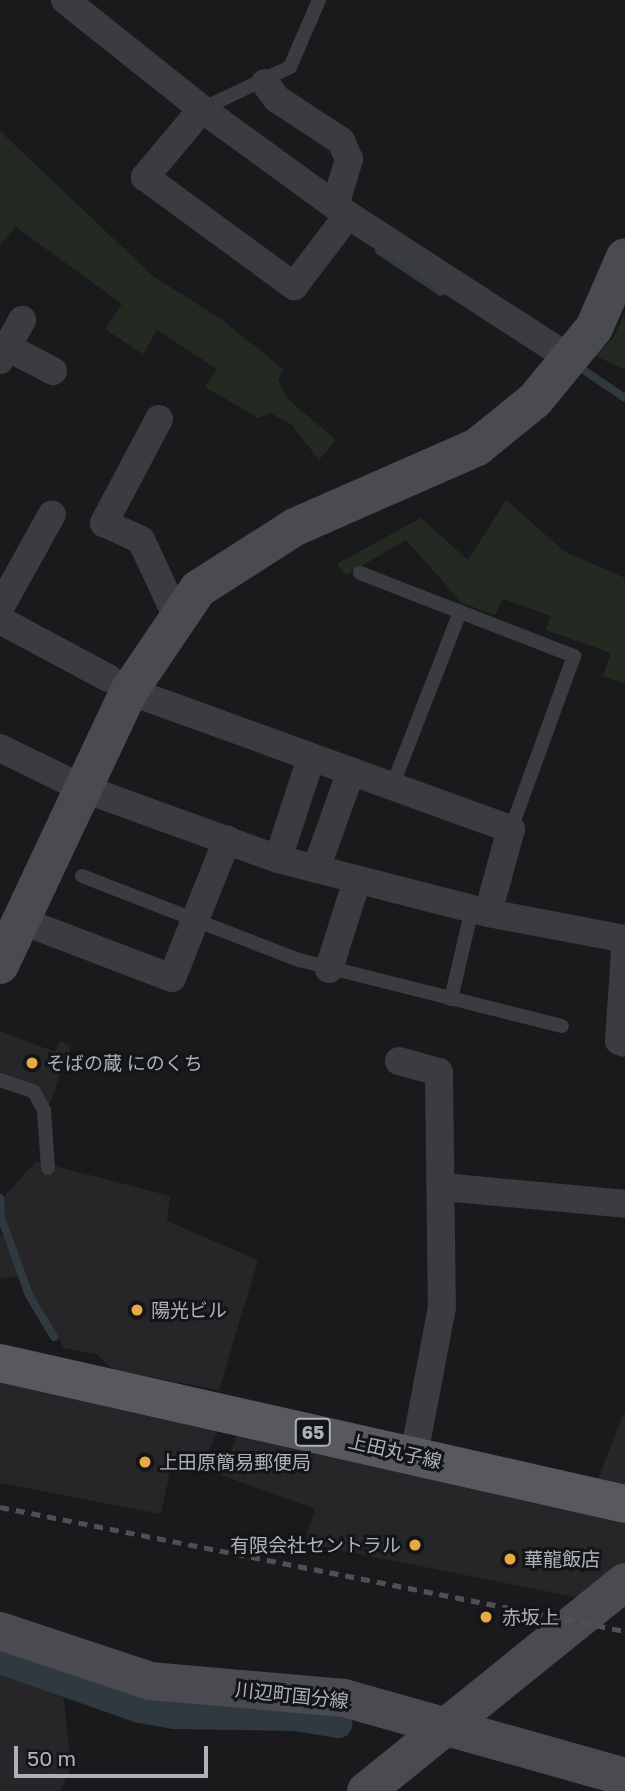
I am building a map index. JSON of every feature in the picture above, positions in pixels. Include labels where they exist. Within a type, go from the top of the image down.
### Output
[{"type":"main road","name":"上田丸子線","points":[[0,1363],[625,1504]]},
{"type":"street","points":[[65,0],[202,109],[341,210],[569,358]]},
{"type":"street","points":[[202,109],[145,177],[294,286],[341,210],[349,159],[341,141],[277,99],[265,83]]},
{"type":"street","points":[[0,965],[82,788],[119,685],[198,589],[231,564],[295,527],[477,447],[535,400],[594,328],[625,257]]},
{"type":"street","points":[[22,320],[4,354],[53,371]]},
{"type":"street","points":[[160,420],[104,523],[141,540],[176,615]]},
{"type":"street","points":[[0,608],[52,514]]},
{"type":"street","points":[[0,620],[119,685],[311,758],[393,784],[511,829],[480,911]]},
{"type":"street","points":[[0,748],[82,788],[278,859],[480,911],[625,939]]},
{"type":"street","points":[[278,859],[311,758]]},
{"type":"street","points":[[316,869],[351,771]]},
{"type":"street","points":[[22,921],[172,978],[227,840]]},
{"type":"street","points":[[329,969],[357,880]]},
{"type":"street","points":[[625,951],[619,1041],[625,1042]]},
{"type":"street","points":[[399,1061],[439,1072],[443,1187],[442,1307],[414,1455]]},
{"type":"street","points":[[443,1187],[625,1204]]},
{"type":"street","points":[[366,1791],[451,1727],[625,1582]]},
{"type":"street","name":"川辺町国分線","points":[[0,1631],[150,1681],[344,1698],[625,1777]]},
{"type":"lane","points":[[202,109],[265,83],[290,67],[319,0]]},
{"type":"lane","points":[[360,573],[574,656],[511,829]]},
{"type":"lane","points":[[393,784],[460,612]]},
{"type":"lane","points":[[82,876],[329,969],[562,1026]]},
{"type":"lane","points":[[451,999],[480,911]]},
{"type":"lane","points":[[0,1080],[34,1092],[44,1110],[48,1168]]},
{"type":"shaded area","points":[[0,131],[153,276],[221,319],[283,369],[278,381],[289,400],[336,440],[319,460],[292,425],[270,413],[258,418],[205,387],[217,369],[157,330],[143,354],[105,329],[122,304],[16,227],[0,244]]},
{"type":"shaded area","points":[[625,312],[625,370],[594,355],[613,338]]},
{"type":"shaded area","points":[[506,500],[565,552],[625,578],[625,684],[603,676],[611,653],[546,630],[551,616],[503,599],[495,615],[462,603],[406,540],[346,575],[337,564],[421,518],[468,560]]},
{"type":"shaded area","name":"そばの蔵 にのくち","points":[[0,1031],[55,1052],[60,1041],[71,1046],[49,1105],[0,1073]]},
{"type":"shaded area","points":[[36,1161],[170,1196],[167,1221],[258,1260],[219,1390],[114,1370],[96,1354],[64,1348],[32,1294],[4,1213],[3,1198]]},
{"type":"shaded area","points":[[0,1234],[6,1235],[10,1242],[19,1277],[0,1278]]},
{"type":"shaded area","points":[[0,1376],[220,1424],[202,1467],[173,1457],[161,1514],[0,1483]]},
{"type":"shaded area","points":[[625,1410],[625,1485],[598,1479]]},
{"type":"shaded area","points":[[240,1428],[625,1519],[625,1572],[585,1599],[304,1543],[315,1509],[221,1475]]},
{"type":"shaded area","points":[[0,1667],[63,1691],[71,1767],[60,1791],[0,1791]]},
{"type":"waterway","points":[[379,251],[441,292]]},
{"type":"waterway","points":[[579,367],[625,398]]},
{"type":"waterway","points":[[0,1198],[1,1217],[29,1295],[54,1337]]},
{"type":"waterway","points":[[0,1660],[140,1709],[174,1715],[295,1717],[338,1724]]},
{"type":"railway","points":[[0,1507],[625,1631]]},
{"type":"place","name":"そばの蔵 にのくち","points":[[32,1063]]},
{"type":"place","name":"陽光ビル","points":[[137,1310]]},
{"type":"place","name":"上田原簡易郵便局","points":[[145,1462]]},
{"type":"place","name":"有限会社セントラル","points":[[415,1545]]},
{"type":"place","name":"華龍飯店","points":[[510,1559]]},
{"type":"place","name":"赤坂上","points":[[486,1617]]}]
